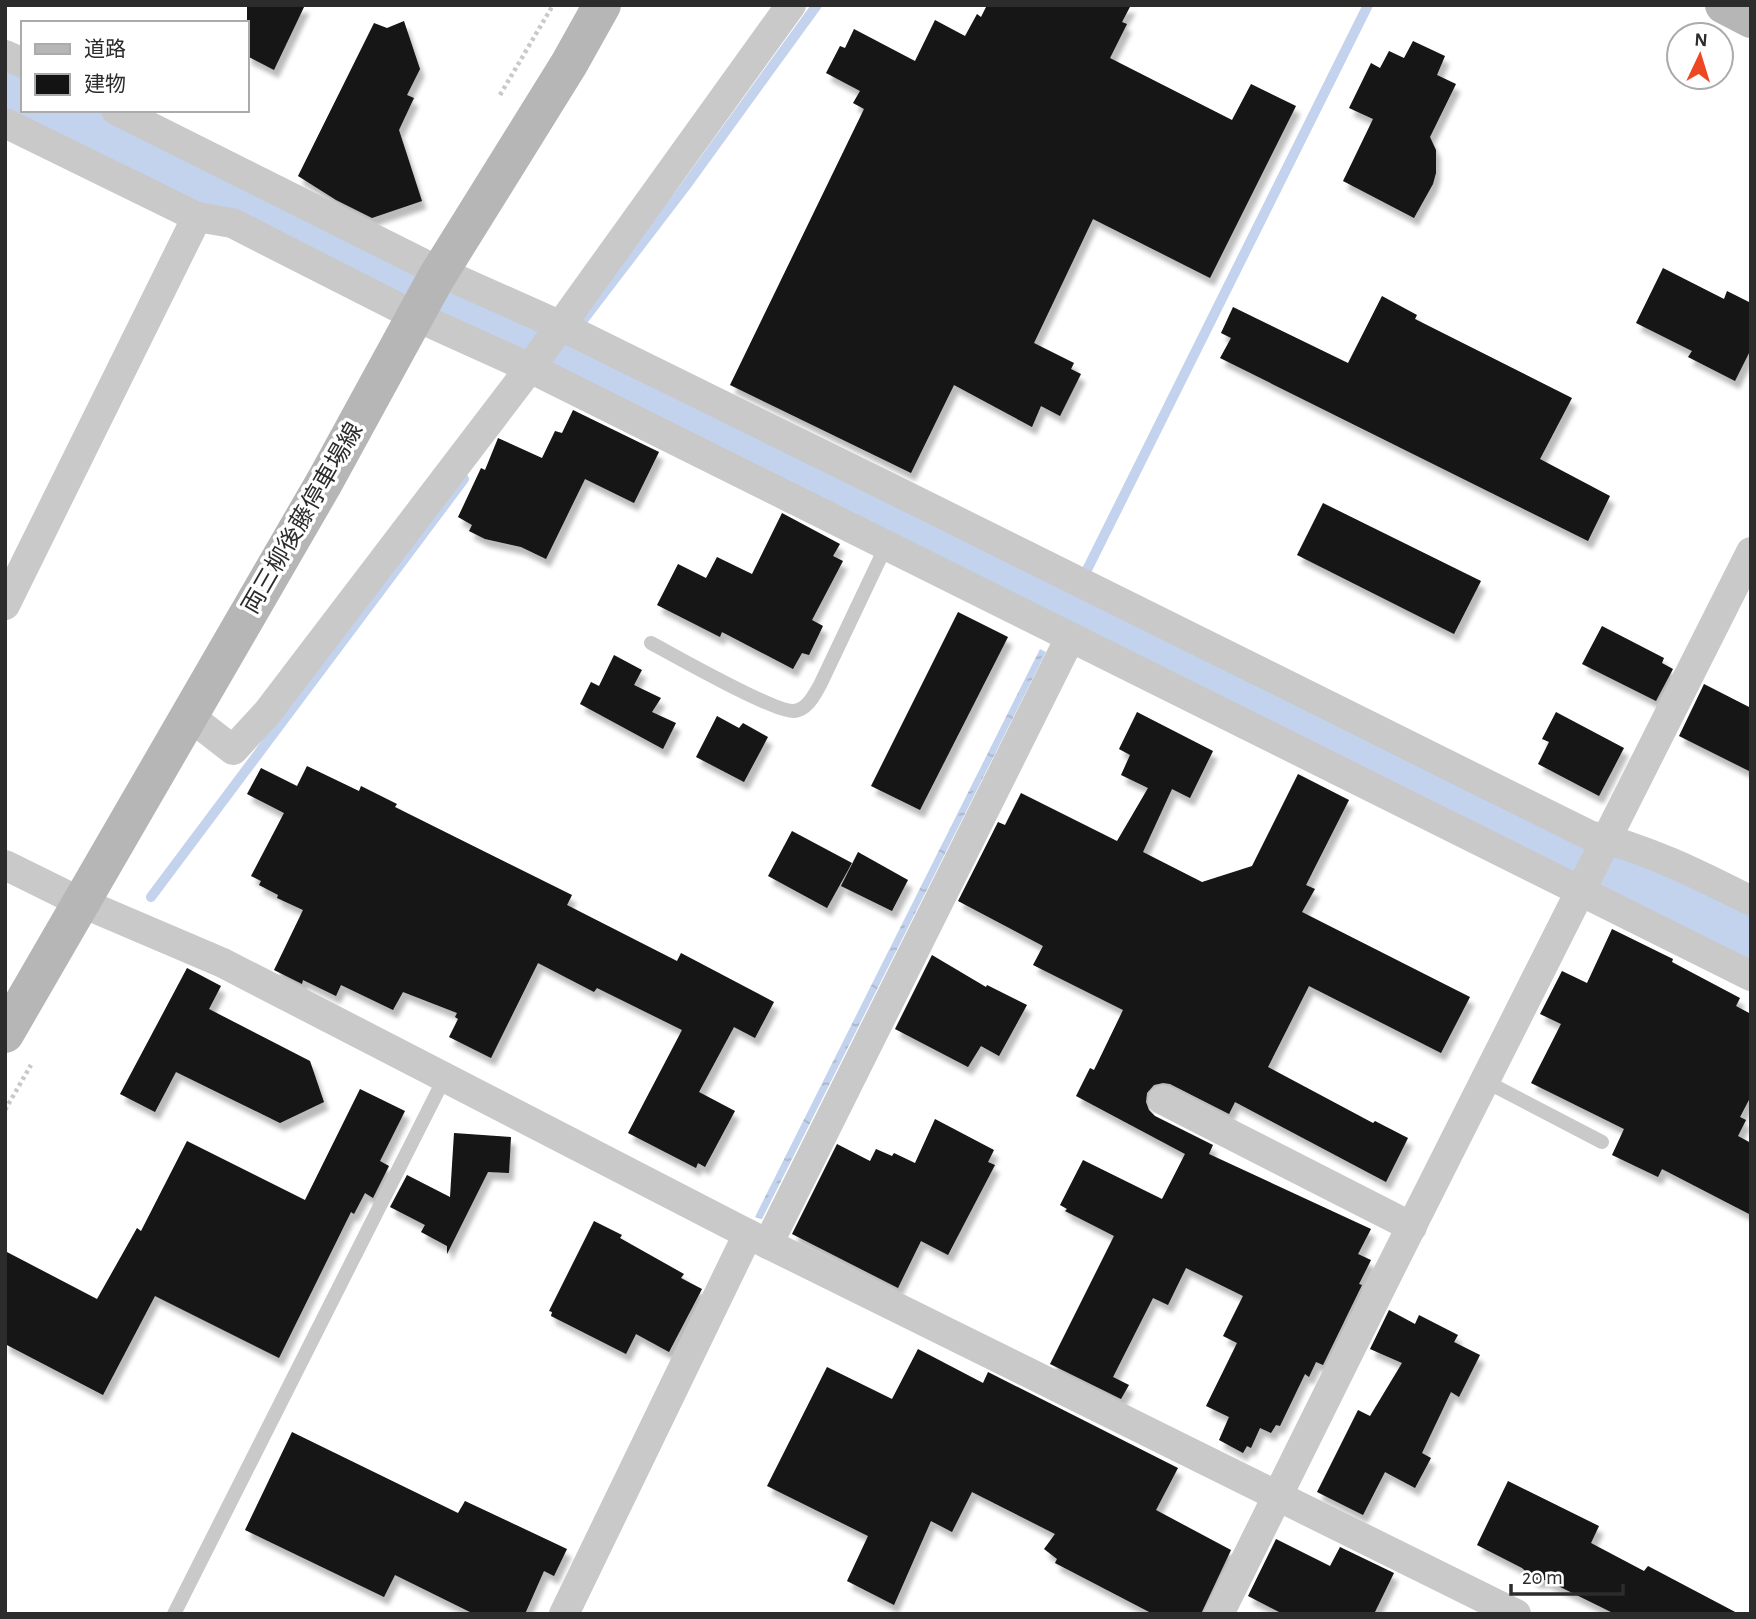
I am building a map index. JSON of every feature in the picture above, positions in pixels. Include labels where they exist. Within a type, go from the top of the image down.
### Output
[{"type":"main road","name":"両三柳後藤停車場線","points":[[5,1034],[325,481],[428,293],[603,5]]},
{"type":"main road","points":[[1724,5],[1751,19]]},
{"type":"street","points":[[188,715],[233,750],[267,713],[532,365],[792,5]]},
{"type":"street","points":[[5,55],[21,62]]},
{"type":"street","points":[[119,112],[428,293],[532,365],[1070,638],[1582,888],[1751,976]]},
{"type":"street","points":[[5,123],[197,217],[232,223],[428,293],[557,328],[1590,835],[1603,844],[1695,873],[1751,901]]},
{"type":"street","points":[[5,605],[197,217]]},
{"type":"street","points":[[1219,1614],[1751,552]]},
{"type":"street","points":[[564,1614],[1070,638]]},
{"type":"street","points":[[5,864],[80,901],[223,963],[758,1239],[1279,1494],[1516,1614]]},
{"type":"street","points":[[1163,1100],[1412,1227]]},
{"type":"lane","points":[[651,643],[772,706],[794,711],[807,705],[820,685],[886,545]]},
{"type":"lane","points":[[174,1614],[444,1079]]},
{"type":"lane","points":[[1485,1081],[1602,1142]]},
{"type":"water","points":[[1040,649],[1046,652],[762,1219],[755,1217]]},
{"type":"building","points":[[247,5],[305,5],[274,70],[248,57]]},
{"type":"building","points":[[987,5],[1131,5],[1122,22],[1127,24],[1110,58],[1232,120],[1251,84],[1296,106],[1210,278],[1093,219],[1034,343],[1074,363],[1071,369],[1081,374],[1060,416],[1041,406],[1032,427],[954,385],[911,473],[730,385],[864,109],[853,103],[860,91],[826,73],[840,46],[845,48],[854,29],[915,61],[935,20],[965,36],[977,14],[981,17]]},
{"type":"building","points":[[404,21],[420,69],[407,95],[414,98],[399,130],[422,201],[372,218],[336,200],[298,176],[374,23],[387,28]]},
{"type":"building","points":[[1413,41],[1445,56],[1437,75],[1456,84],[1430,137],[1436,150],[1436,173],[1433,184],[1414,218],[1343,181],[1373,119],[1349,108],[1371,63],[1380,68],[1389,51],[1404,58]]},
{"type":"building","points":[[1663,268],[1724,299],[1727,291],[1751,303],[1751,349],[1735,381],[1688,357],[1692,351],[1636,323]]},
{"type":"building","points":[[1382,296],[1417,315],[1415,319],[1572,398],[1540,459],[1610,496],[1588,541],[1220,358],[1231,338],[1221,333],[1233,307],[1348,363]]},
{"type":"building","points":[[573,410],[659,452],[634,503],[585,479],[546,559],[521,547],[485,539],[469,531],[472,525],[458,517],[481,468],[485,470],[498,438],[542,458],[555,431],[562,433]]},
{"type":"building","points":[[1323,503],[1481,581],[1454,634],[1297,555]]},
{"type":"building","points":[[782,513],[840,544],[833,556],[843,561],[812,620],[823,626],[809,655],[802,653],[793,669],[722,632],[720,637],[657,605],[678,564],[706,578],[717,557],[752,574]]},
{"type":"building","points":[[958,612],[1008,637],[920,810],[871,786]]},
{"type":"building","points":[[1602,626],[1664,658],[1662,663],[1673,669],[1656,701],[1582,664]]},
{"type":"building","points":[[614,655],[642,670],[634,685],[661,698],[652,712],[676,723],[663,749],[580,704],[591,682],[599,686]]},
{"type":"building","points":[[1704,684],[1751,708],[1751,772],[1679,736]]},
{"type":"building","points":[[1137,712],[1213,751],[1190,798],[1172,789],[1143,852],[1202,882],[1252,866],[1298,774],[1349,800],[1306,885],[1315,889],[1302,912],[1470,997],[1441,1053],[1309,986],[1268,1067],[1373,1123],[1375,1121],[1408,1138],[1386,1182],[1235,1102],[1229,1114],[1170,1084],[1154,1085],[1147,1093],[1146,1102],[1155,1116],[1213,1145],[1209,1154],[1371,1229],[1358,1254],[1371,1260],[1359,1284],[1362,1285],[1323,1365],[1316,1362],[1309,1377],[1305,1374],[1280,1426],[1276,1425],[1271,1433],[1260,1428],[1251,1448],[1247,1446],[1243,1453],[1219,1440],[1229,1417],[1206,1406],[1237,1343],[1223,1336],[1243,1296],[1186,1268],[1168,1305],[1153,1298],[1113,1377],[1129,1385],[1121,1399],[1050,1364],[1114,1236],[1065,1211],[1067,1209],[1060,1205],[1083,1160],[1162,1199],[1185,1154],[1076,1096],[1090,1068],[1094,1070],[1123,1010],[1033,965],[1043,946],[958,901],[998,822],[1005,825],[1021,793],[1117,841],[1148,788],[1121,775],[1130,755],[1119,749]]},
{"type":"building","points":[[1556,712],[1624,748],[1599,796],[1538,764],[1549,742],[1542,739]]},
{"type":"building","points":[[717,716],[739,728],[743,723],[768,737],[744,782],[696,757]]},
{"type":"building","points":[[307,766],[359,791],[361,786],[397,804],[395,807],[572,895],[567,905],[677,961],[681,953],[774,1002],[755,1038],[734,1027],[699,1092],[735,1111],[705,1167],[698,1163],[696,1168],[628,1133],[682,1030],[597,988],[594,992],[538,963],[491,1058],[449,1037],[458,1019],[455,1017],[457,1013],[403,992],[393,1010],[341,985],[336,996],[274,970],[303,910],[277,898],[278,895],[259,885],[261,881],[251,876],[284,813],[247,794],[261,768],[297,786]]},
{"type":"building","points":[[792,831],[852,863],[827,908],[768,876]]},
{"type":"building","points":[[858,852],[908,880],[892,911],[841,886]]},
{"type":"building","points":[[1612,929],[1673,959],[1672,962],[1740,998],[1736,1006],[1751,1014],[1751,1096],[1740,1117],[1746,1120],[1738,1136],[1751,1143],[1751,1215],[1662,1169],[1658,1177],[1612,1155],[1624,1129],[1531,1083],[1561,1024],[1540,1014],[1562,971],[1587,983]]},
{"type":"building","points":[[932,955],[986,987],[987,985],[1027,1005],[999,1056],[981,1046],[968,1067],[895,1029]]},
{"type":"building","points":[[187,968],[221,986],[209,1009],[310,1061],[324,1102],[280,1123],[176,1072],[155,1112],[120,1094]]},
{"type":"building","points":[[360,1089],[405,1111],[380,1161],[389,1166],[373,1198],[365,1193],[354,1214],[351,1212],[279,1358],[155,1296],[103,1395],[5,1344],[5,1251],[97,1299],[137,1228],[141,1231],[187,1141],[305,1200]]},
{"type":"building","points":[[935,1119],[994,1150],[988,1162],[995,1165],[948,1255],[921,1241],[898,1288],[792,1234],[837,1144],[870,1161],[876,1149],[892,1156],[894,1153],[915,1163]]},
{"type":"building","points":[[454,1133],[511,1137],[509,1173],[488,1172],[447,1254],[447,1246],[421,1232],[425,1225],[390,1207],[407,1175],[450,1197]]},
{"type":"building","points":[[594,1221],[622,1235],[620,1238],[684,1274],[681,1278],[702,1289],[669,1352],[636,1334],[626,1354],[551,1316],[552,1312],[549,1311]]},
{"type":"building","points":[[1389,1310],[1415,1324],[1419,1315],[1458,1335],[1454,1342],[1480,1355],[1459,1397],[1451,1392],[1422,1453],[1431,1458],[1415,1488],[1385,1472],[1363,1515],[1317,1492],[1358,1410],[1370,1416],[1402,1363],[1370,1349]]},
{"type":"building","points":[[918,1349],[983,1383],[988,1372],[1178,1468],[1156,1510],[1231,1550],[1201,1614],[1153,1614],[1055,1563],[1057,1559],[1044,1549],[1055,1534],[972,1492],[952,1532],[931,1521],[894,1605],[847,1581],[868,1536],[767,1486],[827,1367],[892,1399]]},
{"type":"building","points":[[292,1432],[458,1513],[465,1501],[567,1549],[554,1576],[544,1571],[525,1614],[474,1614],[395,1575],[384,1597],[245,1530]]},
{"type":"building","points":[[1508,1481],[1599,1526],[1591,1543],[1644,1571],[1648,1566],[1739,1614],[1615,1614],[1546,1580],[1535,1580],[1522,1568],[1477,1545]]},
{"type":"building","points":[[1276,1539],[1330,1566],[1340,1547],[1394,1573],[1374,1614],[1283,1614],[1248,1596]]},
{"type":"waterway","points":[[584,319],[685,187],[817,5]]},
{"type":"waterway","points":[[1068,608],[1368,5]]},
{"type":"waterway","points":[[5,83],[21,90]]},
{"type":"waterway","points":[[65,112],[370,263],[561,353],[1751,952]]},
{"type":"waterway","points":[[151,897],[464,479]]}]
